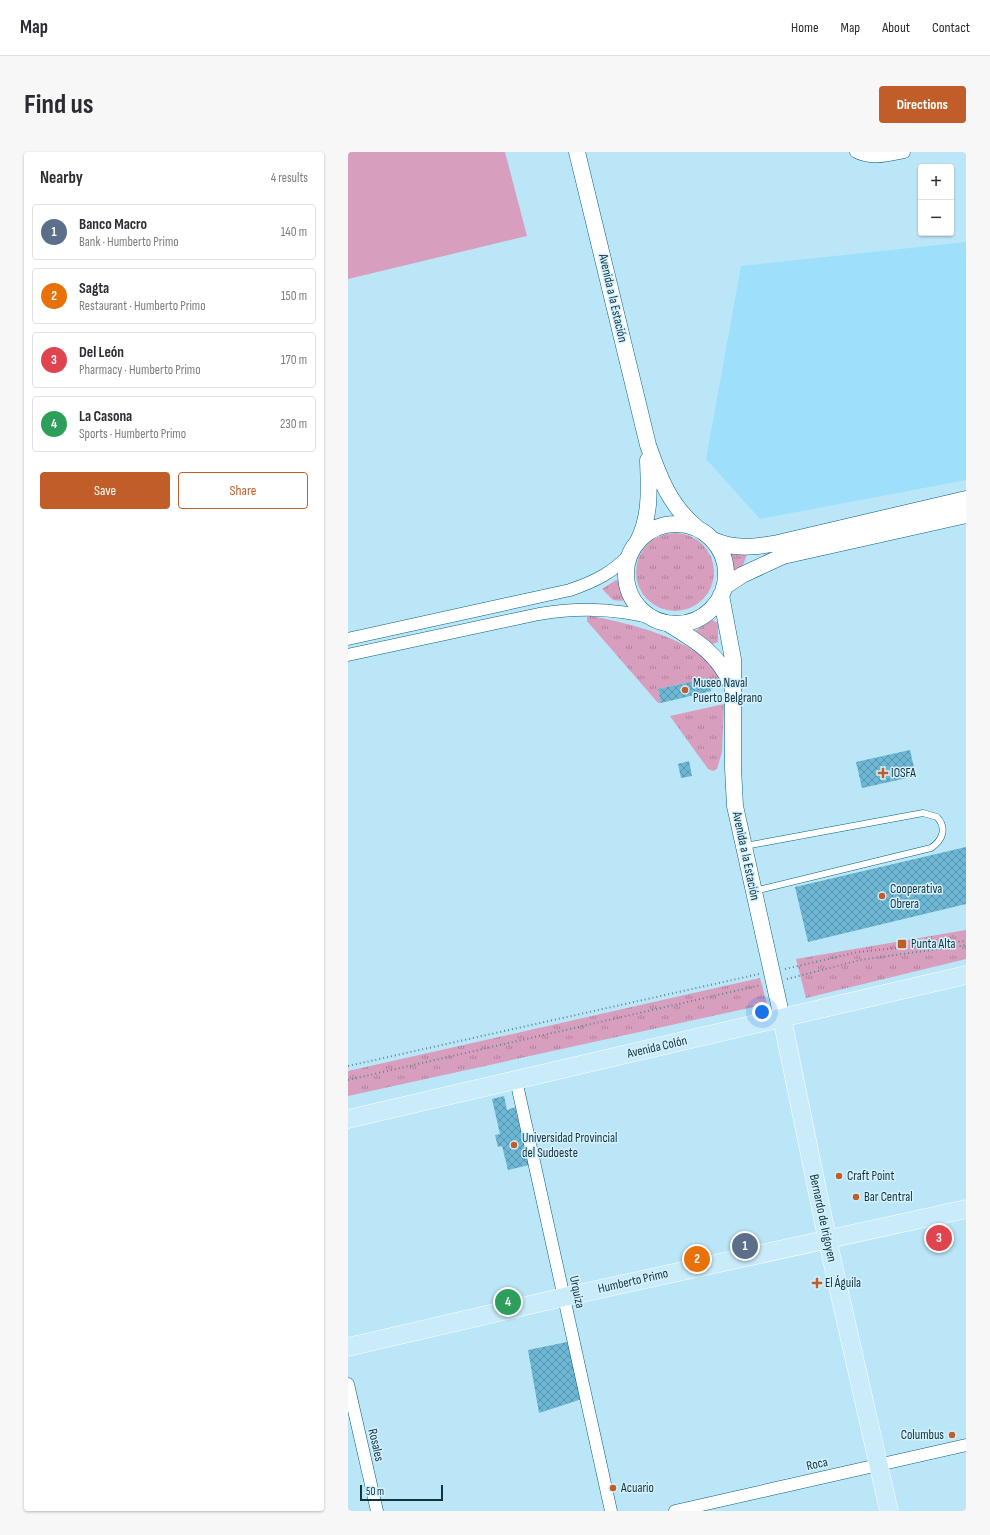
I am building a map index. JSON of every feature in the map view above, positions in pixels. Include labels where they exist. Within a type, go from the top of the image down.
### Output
[{"type":"main road","name":"Avenida Colón","points":[[348,1119],[966,975]]},
{"type":"main road","name":"Bernardo de Irigoyen","points":[[782,1018],[827,1238],[889,1511]]},
{"type":"main road","name":"Humberto Primo","points":[[348,1347],[827,1238],[966,1209]]},
{"type":"street","name":"Avenida a la Estación","points":[[577,152],[648,444]]},
{"type":"street","points":[[856,152],[877,157],[904,152]]},
{"type":"street","points":[[648,444],[669,498],[684,518],[713,540],[718,546],[726,570],[722,591]]},
{"type":"street","points":[[648,444],[649,495],[644,528],[634,547],[626,571],[627,584],[631,596],[643,611],[696,641],[717,659],[723,667],[734,691]]},
{"type":"street","points":[[348,655],[532,615],[566,610],[609,610],[636,613],[663,622],[683,623],[698,618],[711,609],[722,591],[742,574],[780,549],[966,499]]},
{"type":"street","points":[[713,540],[728,546],[780,549],[966,515]]},
{"type":"street","points":[[348,639],[570,590],[594,581],[613,570],[650,531],[665,525],[681,524],[697,528]]},
{"type":"street","name":"Avenida a la Estación","points":[[722,591],[733,659],[733,768],[735,806],[782,1018]]},
{"type":"street","name":"Urquiza","points":[[516,1080],[611,1511]]},
{"type":"street","name":"Rosales","points":[[348,1384],[377,1511]]},
{"type":"street","name":"Roca","points":[[675,1511],[966,1445]]},
{"type":"lane","points":[[744,846],[923,813],[937,816],[943,827],[942,838],[931,848],[754,891]]},
{"type":"path","points":[[348,1080],[773,977],[858,952],[966,941]]},
{"type":"path","points":[[348,1066],[773,977],[860,960],[966,945]]},
{"type":"shaded area","points":[[966,242],[966,480],[760,519],[706,459],[741,266]]},
{"type":"green space","points":[[348,152],[505,152],[527,236],[348,279]]},
{"type":"green space","points":[[675,533],[690,536],[703,544],[711,557],[714,572],[711,587],[703,600],[690,608],[675,611],[660,608],[647,600],[639,587],[636,572],[639,557],[647,544],[660,536]]},
{"type":"green space","points":[[728,552],[747,554],[742,568],[733,573],[731,570]]},
{"type":"green space","points":[[616,580],[619,581],[625,598],[622,601],[613,600],[602,589]]},
{"type":"green space","points":[[591,616],[647,630],[687,646],[703,657],[716,671],[722,686],[711,689],[708,678],[658,689],[661,703],[658,703],[587,621],[587,617]]},
{"type":"green space","points":[[712,620],[718,623],[718,642],[712,644],[695,631]]},
{"type":"green space","points":[[724,704],[722,752],[717,769],[713,771],[708,769],[670,716]]},
{"type":"green space","points":[[966,930],[966,959],[806,998],[796,959]]},
{"type":"green space","points":[[760,978],[767,1004],[348,1096],[348,1071]]},
{"type":"building","name":"Museo Naval Puerto Belgrano","points":[[708,678],[711,691],[661,703],[658,689]]},
{"type":"building","points":[[910,750],[916,776],[862,788],[856,762]]},
{"type":"building","points":[[689,761],[692,776],[681,778],[678,764]]},
{"type":"building","name":"Cooperativa Obrera","points":[[966,847],[966,904],[808,942],[795,887]]},
{"type":"building","points":[[504,1096],[507,1110],[515,1107],[529,1165],[508,1170],[502,1146],[498,1147],[495,1135],[500,1134],[492,1099]]},
{"type":"building","points":[[572,1341],[585,1398],[539,1413],[528,1350]]},
{"type":"place","name":"Museo Naval Puerto Belgrano","points":[[685,690]]},
{"type":"place","name":"IOSFA","points":[[883,773]]},
{"type":"place","name":"Cooperativa Obrera","points":[[882,896]]},
{"type":"place","name":"Punta Alta","points":[[902,944]]},
{"type":"place","name":"Universidad Provincial del Sudoeste","points":[[514,1145]]},
{"type":"place","name":"Craft Point","points":[[839,1176]]},
{"type":"place","name":"Bar Central","points":[[856,1197]]},
{"type":"place","name":"Del León","points":[[939,1238]]},
{"type":"place","name":"Banco Macro","points":[[745,1246]]},
{"type":"place","name":"Sagta","points":[[697,1259]]},
{"type":"place","name":"El Águila","points":[[817,1283]]},
{"type":"place","name":"La Casona","points":[[508,1302]]},
{"type":"place","name":"Columbus","points":[[952,1435]]},
{"type":"place","name":"Acuario","points":[[613,1488]]}]
